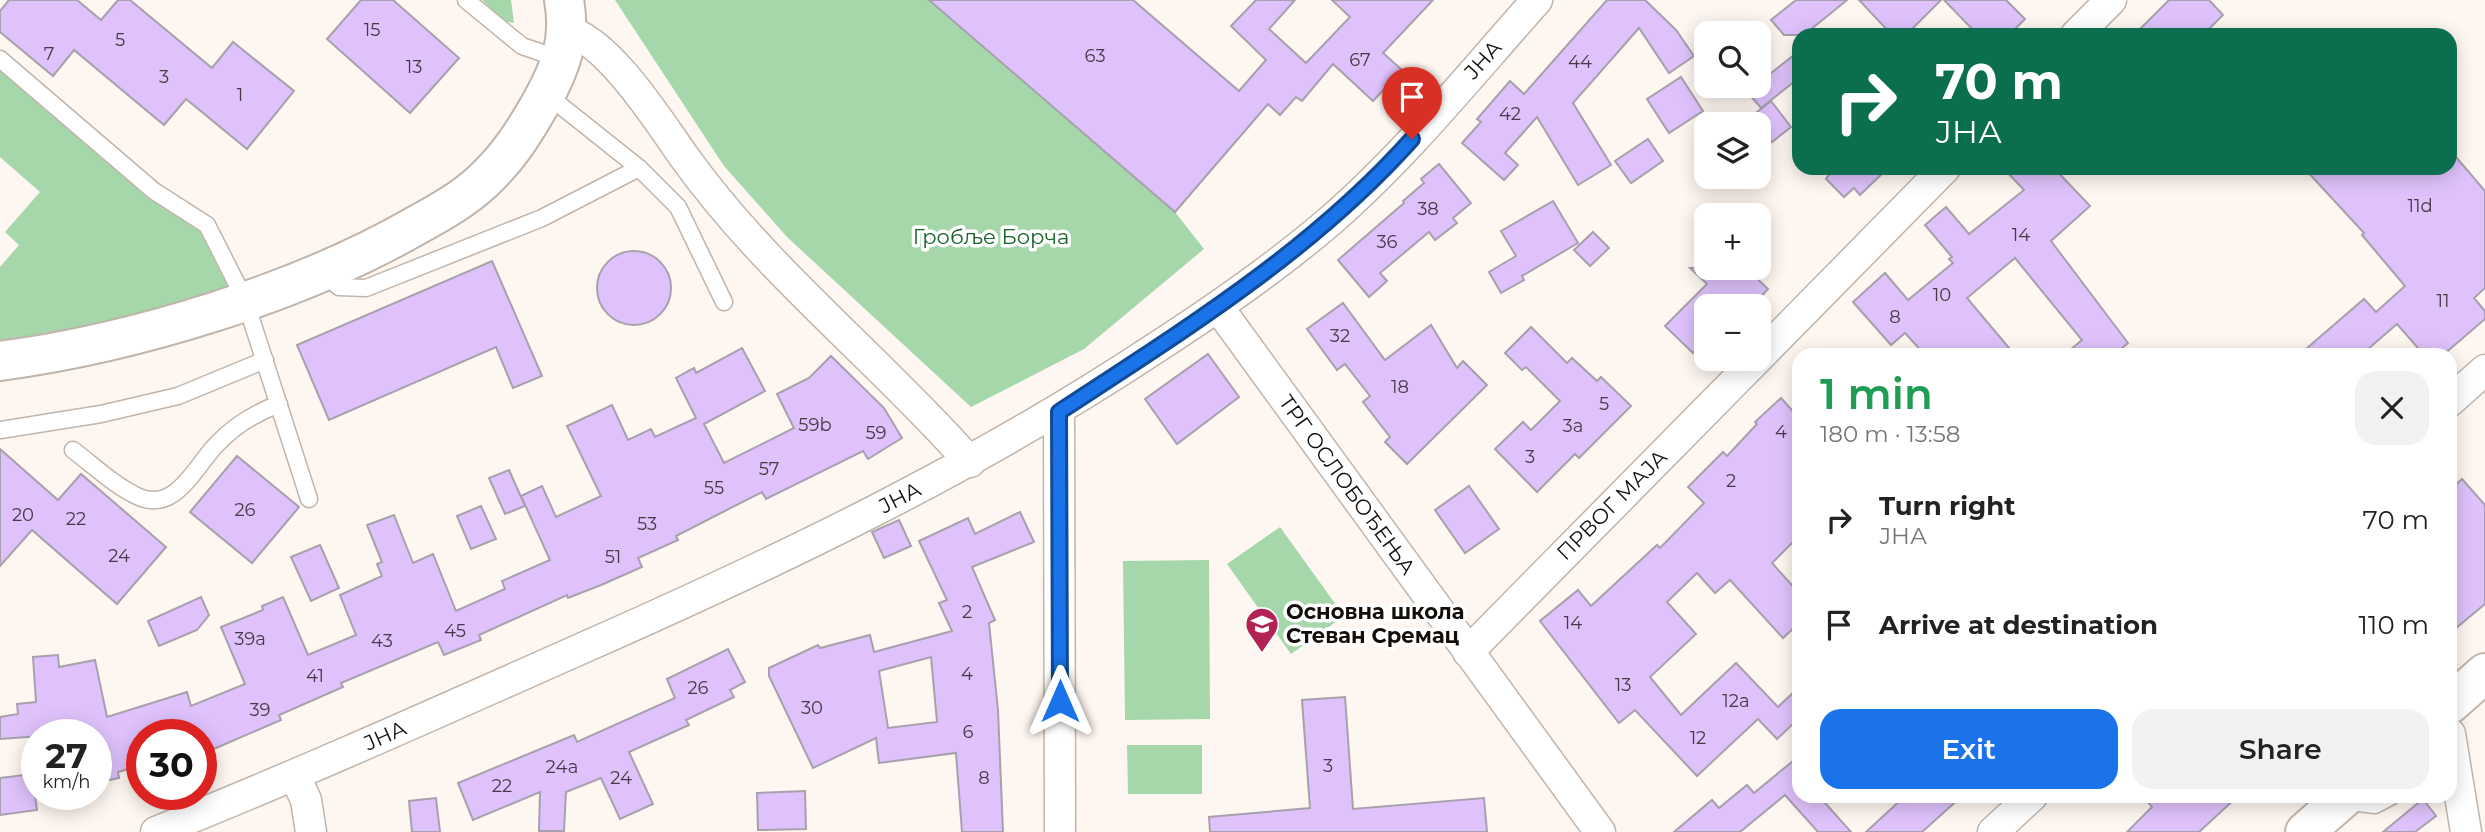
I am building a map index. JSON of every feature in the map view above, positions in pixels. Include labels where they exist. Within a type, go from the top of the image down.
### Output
[{"type":"street","name":"ЈНА","points":[[156,832],[295,776],[751,574],[970,462],[1059,412],[1218,307],[1309,238],[1376,179],[1537,0]]},
{"type":"street","points":[[2083,28],[2111,0]]},
{"type":"street","points":[[0,361],[137,333],[245,300],[321,271],[398,236],[481,184],[521,139],[546,94],[564,30],[585,38],[607,57],[692,167],[774,262],[970,462]]},
{"type":"street","name":"ПРВОГ МАЈА","points":[[1771,345],[1938,175]]},
{"type":"street","name":"ТРГ ОСЛОБОЂЕЊА","points":[[1218,307],[1600,832]]},
{"type":"street","points":[[2457,395],[2485,370]]},
{"type":"street","name":"ПРВОГ МАЈА","points":[[1468,652],[1745,371]]},
{"type":"street","points":[[1059,412],[1060,832]]},
{"type":"street","points":[[2457,698],[2485,673]]},
{"type":"street","points":[[295,776],[306,800],[311,832]]},
{"type":"street","points":[[2457,777],[2466,832]]},
{"type":"street","points":[[1993,832],[2024,803]]},
{"type":"street","points":[[2305,832],[2338,803]]},
{"type":"lane","points":[[466,0],[522,46],[564,30]]},
{"type":"lane","points":[[0,59],[154,191],[207,225],[245,300],[309,499]]},
{"type":"lane","points":[[546,94],[639,168],[678,207],[724,303]]},
{"type":"lane","points":[[321,271],[339,287],[366,288],[542,218],[639,168]]},
{"type":"lane","points":[[0,430],[101,414],[178,396],[265,360]]},
{"type":"lane","points":[[73,450],[137,496],[161,499],[181,487],[216,444],[251,414],[279,404]]},
{"type":"green space","points":[[482,0],[511,0],[514,23],[504,21]]},
{"type":"green space","name":"Гробље Борча","points":[[615,0],[929,0],[1175,212],[1204,249],[1084,349],[971,407],[787,237],[724,166]]},
{"type":"green space","points":[[0,58],[207,225],[245,300],[0,361],[0,267],[19,245],[5,232],[40,192],[0,157]]},
{"type":"green space","points":[[1280,527],[1344,616],[1291,654],[1227,564]]},
{"type":"green space","points":[[1209,560],[1210,719],[1125,720],[1123,561]]},
{"type":"green space","points":[[1127,745],[1202,745],[1202,794],[1128,794]]},
{"type":"building","points":[[9,0],[77,0],[101,20],[118,0],[130,0],[212,68],[233,42],[294,91],[247,149],[186,99],[164,125],[74,50],[53,76],[0,32],[0,11]]},
{"type":"building","points":[[361,0],[393,0],[459,58],[410,113],[327,39]]},
{"type":"building","points":[[929,0],[1133,0],[1239,91],[1266,60],[1231,26],[1256,0],[1295,0],[1269,29],[1306,63],[1350,17],[1332,0],[1433,0],[1383,53],[1402,70],[1373,101],[1333,64],[1302,101],[1296,97],[1280,115],[1268,104],[1175,212]]},
{"type":"building","points":[[1607,0],[1645,0],[1676,30],[1694,56],[1669,73],[1639,28],[1573,103],[1611,165],[1578,185],[1537,117],[1505,153],[1518,165],[1504,180],[1462,143],[1481,122],[1477,119],[1510,81],[1524,94]]},
{"type":"building","points":[[1796,0],[1847,0],[1813,28],[1792,28],[1792,35],[1784,35],[1771,20]]},
{"type":"building","points":[[1859,0],[1941,0],[1913,28],[1885,28]]},
{"type":"building","points":[[1944,0],[2006,0],[2025,19],[2016,28],[1971,28]]},
{"type":"building","points":[[2169,0],[2209,0],[2223,15],[2210,28],[2141,28]]},
{"type":"building","points":[[1792,57],[1792,84],[1761,108],[1752,98],[1771,98],[1771,73]]},
{"type":"building","points":[[1681,77],[1703,111],[1694,112],[1694,117],[1669,133],[1647,99]]},
{"type":"building","points":[[1771,101],[1791,127],[1772,142],[1771,112],[1757,112]]},
{"type":"building","points":[[1648,139],[1663,161],[1631,183],[1615,161]]},
{"type":"building","points":[[2457,158],[2485,191],[2485,288],[2474,298],[2485,311],[2485,319],[2451,348],[2418,348],[2397,324],[2369,348],[2307,348],[2364,299],[2376,312],[2405,286],[2362,235],[2364,233],[2310,175],[2457,175]]},
{"type":"building","points":[[1439,164],[1471,203],[1453,218],[1457,223],[1435,240],[1429,232],[1380,273],[1387,281],[1369,297],[1338,260],[1404,203],[1403,201],[1424,183],[1421,179]]},
{"type":"building","points":[[1829,175],[1881,175],[1860,195],[1854,188],[1844,197],[1826,179]]},
{"type":"building","points":[[2010,175],[2061,175],[2090,206],[2051,241],[2128,343],[2122,348],[2072,348],[2082,340],[2015,258],[1967,298],[2009,348],[1919,348],[1905,333],[1891,345],[1853,302],[1885,273],[1908,300],[1953,263],[1949,259],[1952,257],[1925,225],[1946,207],[1969,234],[2024,190]]},
{"type":"building","points":[[1553,201],[1578,243],[1522,276],[1524,280],[1501,293],[1489,272],[1516,256],[1501,231]]},
{"type":"building","points":[[1593,232],[1609,248],[1590,266],[1574,250]]},
{"type":"building","points":[[634,251],[648,254],[660,262],[668,274],[671,288],[668,302],[660,314],[648,322],[634,325],[620,322],[608,314],[600,302],[597,288],[600,274],[608,262],[620,254]]},
{"type":"building","points":[[492,261],[542,376],[513,388],[496,347],[329,420],[297,345]]},
{"type":"building","points":[[1703,280],[1759,280],[1768,289],[1763,294],[1697,294],[1707,284]]},
{"type":"building","points":[[1694,297],[1693,353],[1665,326]]},
{"type":"building","points":[[1343,303],[1385,360],[1431,325],[1457,368],[1463,361],[1487,385],[1407,464],[1385,442],[1390,437],[1363,402],[1370,396],[1345,364],[1337,370],[1307,329]]},
{"type":"building","points":[[1531,327],[1567,363],[1572,358],[1597,381],[1601,377],[1631,406],[1579,458],[1575,454],[1537,492],[1495,449],[1523,422],[1531,430],[1560,401],[1526,367],[1522,370],[1505,353]]},
{"type":"building","points":[[742,348],[765,391],[704,424],[724,463],[794,428],[777,394],[809,378],[831,356],[884,408],[902,438],[868,459],[863,451],[766,499],[762,492],[676,536],[678,540],[638,558],[642,567],[568,598],[567,595],[479,635],[481,640],[444,655],[438,642],[341,683],[343,687],[279,715],[281,720],[217,748],[217,719],[126,719],[126,770],[118,772],[119,778],[112,780],[112,719],[21,719],[21,737],[0,739],[0,717],[18,714],[17,704],[36,702],[33,657],[58,655],[59,667],[95,660],[107,717],[187,692],[191,706],[245,684],[221,627],[263,610],[262,606],[283,597],[308,655],[356,635],[340,595],[382,576],[377,564],[382,562],[367,525],[394,515],[413,563],[433,554],[456,611],[505,589],[502,581],[550,560],[521,496],[542,486],[556,517],[601,496],[567,426],[612,405],[628,440],[651,429],[655,437],[696,418],[676,378],[694,368],[696,373]]},
{"type":"building","points":[[1208,354],[1239,397],[1177,444],[1145,399]]},
{"type":"building","points":[[1781,398],[1792,410],[1792,543],[1772,563],[1792,585],[1792,630],[1783,638],[1730,580],[1715,593],[1697,573],[1667,602],[1696,634],[1650,677],[1681,715],[1736,663],[1778,707],[1792,694],[1792,725],[1777,739],[1758,719],[1697,776],[1635,710],[1619,723],[1540,621],[1578,590],[1591,606],[1657,545],[1660,548],[1704,503],[1688,487],[1723,452],[1727,456],[1757,424],[1755,422]]},
{"type":"building","points":[[0,449],[58,500],[81,474],[166,547],[117,604],[32,530],[0,566]]},
{"type":"building","points":[[237,456],[299,507],[252,563],[190,512]]},
{"type":"building","points":[[509,470],[525,506],[505,514],[489,478]]},
{"type":"building","points":[[2462,479],[2485,505],[2485,604],[2457,627],[2457,484]]},
{"type":"building","points":[[1469,486],[1499,529],[1465,553],[1435,510]]},
{"type":"building","points":[[481,506],[496,539],[471,549],[457,516]]},
{"type":"building","points":[[1020,512],[1034,542],[972,567],[995,620],[989,623],[998,710],[1003,832],[962,832],[956,753],[879,763],[876,738],[813,768],[769,676],[769,668],[818,645],[820,648],[870,635],[874,652],[952,631],[939,603],[947,600],[919,541],[968,518],[975,534]],"holes":[[[931,657],[937,722],[888,728],[879,671]]]},
{"type":"building","points":[[899,520],[911,546],[884,558],[872,532]]},
{"type":"building","points":[[320,545],[339,588],[311,601],[291,557]]},
{"type":"building","points":[[201,597],[209,615],[197,630],[159,646],[148,621]]},
{"type":"building","points":[[728,649],[745,682],[730,690],[734,697],[686,720],[689,725],[629,752],[653,804],[620,819],[601,778],[566,792],[564,831],[539,831],[540,792],[473,820],[458,783],[574,735],[577,742],[675,698],[667,679]]},
{"type":"building","points":[[1345,697],[1353,809],[1484,798],[1487,832],[1210,832],[1209,817],[1310,808],[1302,700]]},
{"type":"building","points":[[1792,762],[1792,803],[1785,795],[1740,832],[1674,832],[1712,800],[1719,808],[1747,785],[1754,793]]},
{"type":"building","points":[[21,775],[21,810],[37,810],[0,815],[0,778]]},
{"type":"building","points":[[805,791],[806,829],[758,830],[757,793]]},
{"type":"building","points":[[436,798],[440,832],[412,832],[409,801]]},
{"type":"building","points":[[1792,803],[1825,803],[1851,832],[1818,832]]},
{"type":"building","points":[[1897,803],[1954,803],[1922,832],[1866,832]]},
{"type":"building","points":[[2149,803],[2230,803],[2199,832],[2127,832],[2152,807]]},
{"type":"building","points":[[2418,803],[2426,803],[2436,816],[2415,832],[2383,832]]},
{"type":"place","name":"Основна школа Стеван Сремац","points":[[1262,654]]},
{"type":"route","points":[[1060,701],[1059,412],[1218,307],[1278,263],[1376,179],[1412,139]]}]
